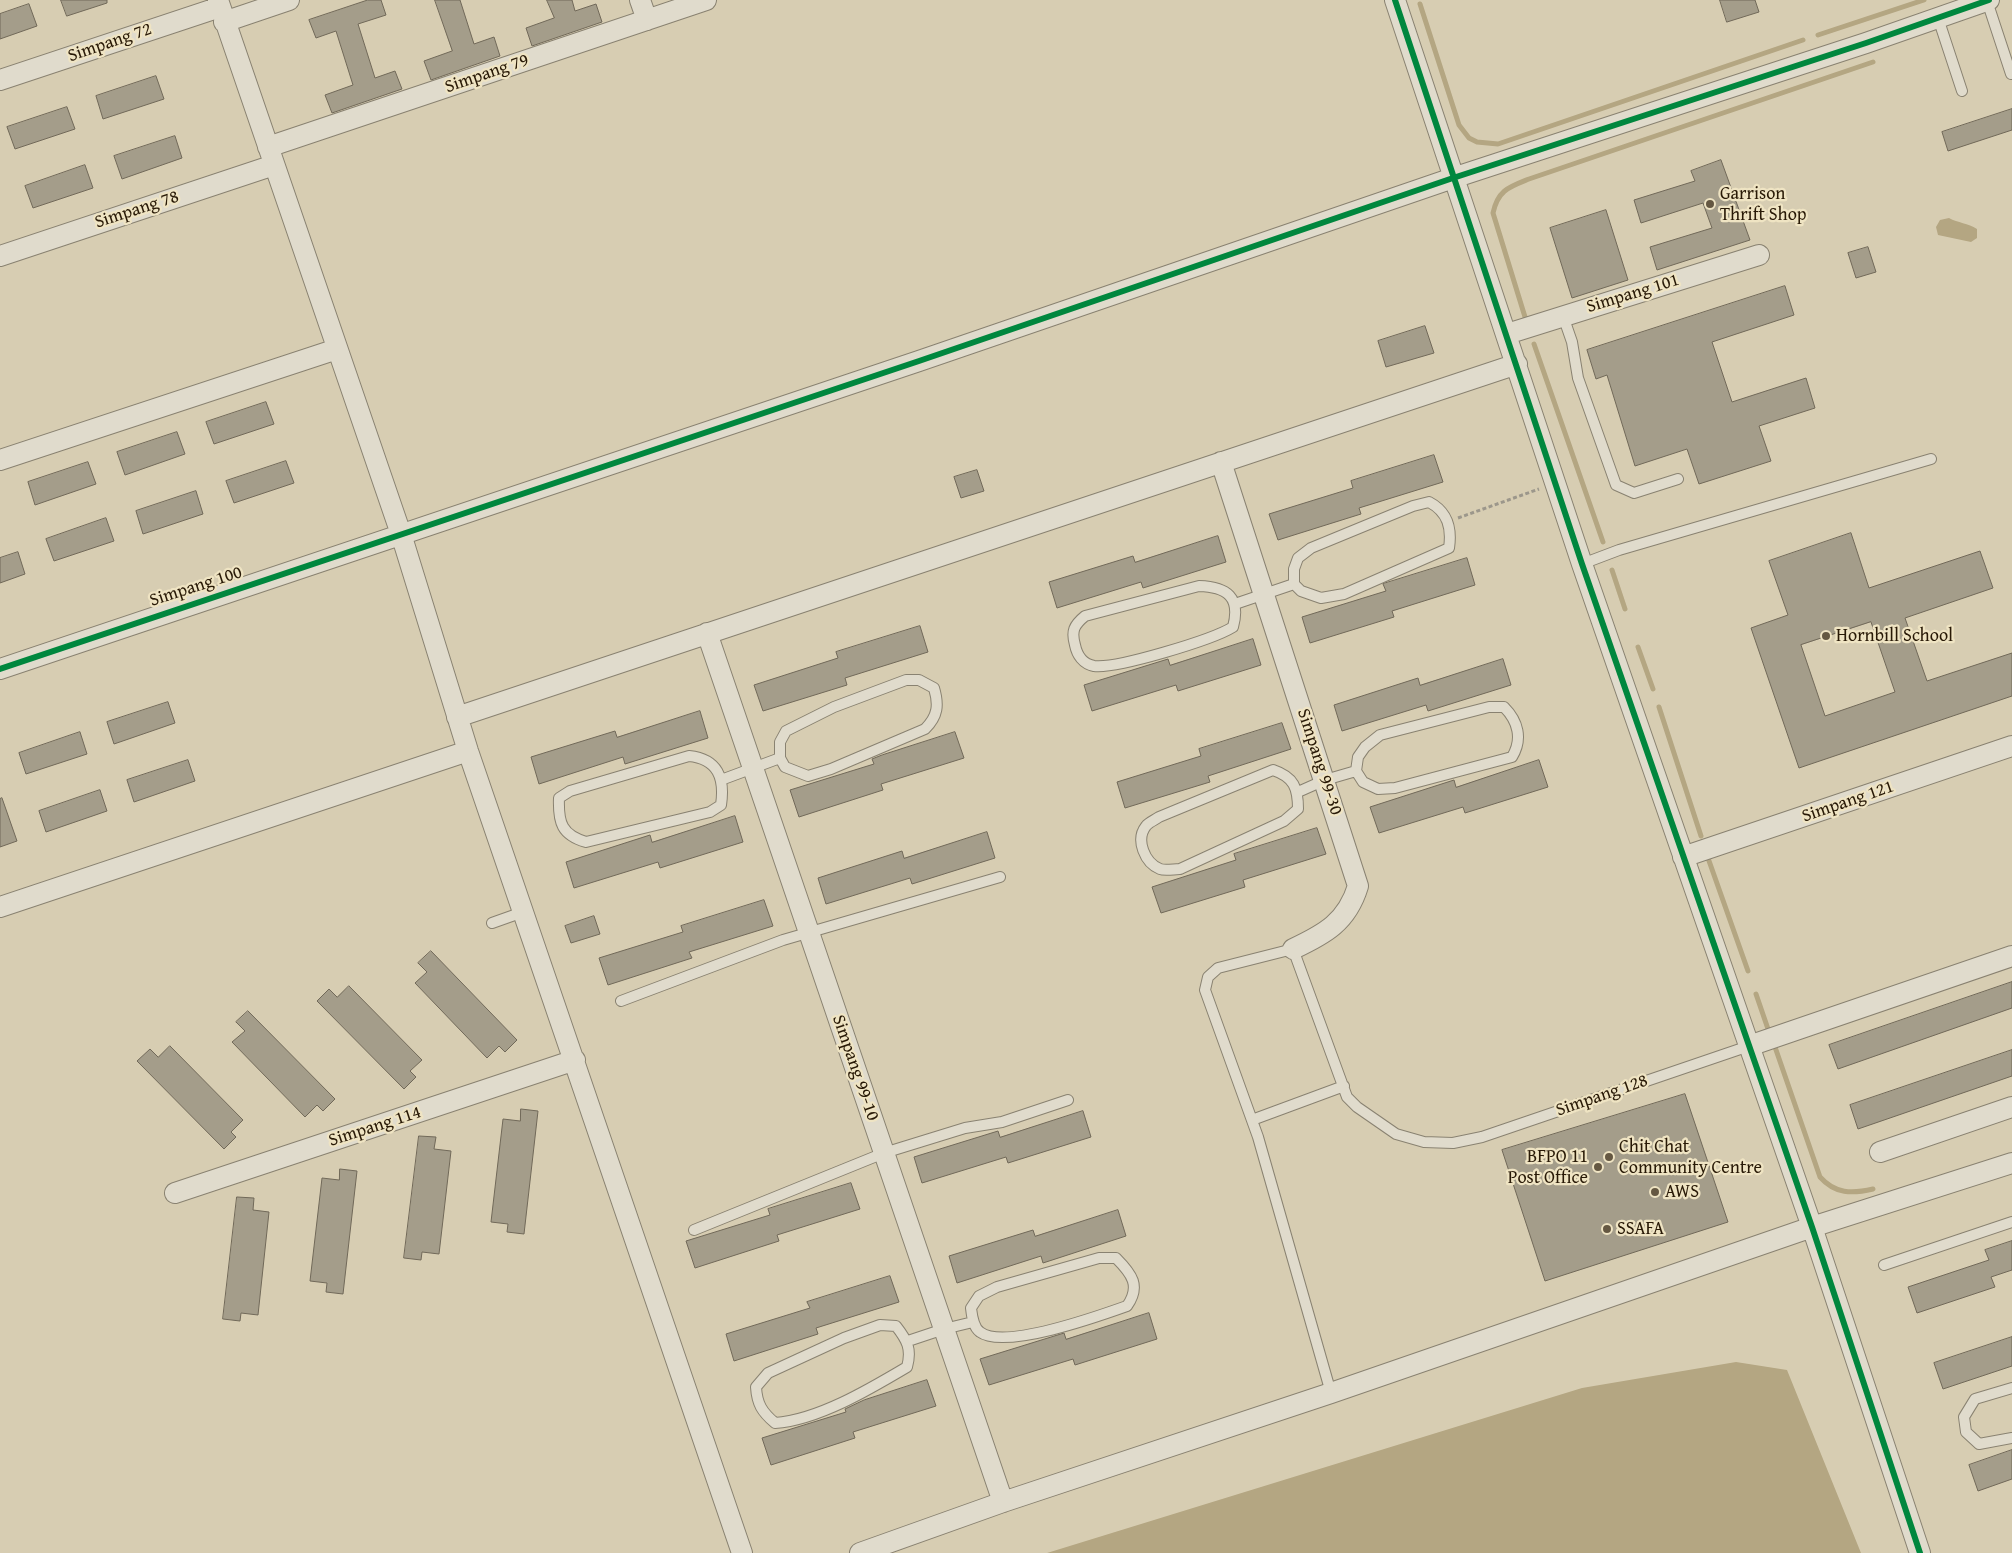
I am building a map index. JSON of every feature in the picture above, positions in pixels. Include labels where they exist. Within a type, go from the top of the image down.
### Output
[{"type":"street","name":"Simpang 72","points":[[0,80],[221,9],[289,0]]},
{"type":"street","points":[[640,0],[647,20]]},
{"type":"street","name":"Simpang 79","points":[[271,156],[706,0]]},
{"type":"street","name":"Simpang 100","points":[[0,669],[919,361],[1453,178],[1988,0]]},
{"type":"street","points":[[1399,1],[1453,178],[1507,334],[1582,564],[1812,1228],[1920,1553]]},
{"type":"street","points":[[221,9],[402,534],[468,751],[742,1553]]},
{"type":"street","name":"Simpang 78","points":[[0,256],[271,156]]},
{"type":"street","name":"Simpang 101","points":[[1507,334],[1759,255]]},
{"type":"street","points":[[0,460],[337,348]]},
{"type":"street","points":[[457,717],[1517,364]]},
{"type":"street","name":"Simpang 99-30","points":[[1222,462],[1358,886],[1353,901],[1342,919],[1313,939],[1293,949]]},
{"type":"street","name":"Simpang 99-10","points":[[707,633],[1003,1502]]},
{"type":"street","name":"Simpang 121","points":[[1683,857],[2012,746]]},
{"type":"street","points":[[0,907],[468,751]]},
{"type":"street","name":"Simpang 128","points":[[1749,1046],[2012,956]]},
{"type":"street","name":"Simpang 114","points":[[176,1193],[575,1060]]},
{"type":"street","points":[[1880,1152],[2012,1107]]},
{"type":"street","points":[[860,1553],[1003,1502],[1331,1393],[1812,1228],[2012,1163]]},
{"type":"lane","points":[[1988,0],[2012,74]]},
{"type":"lane","points":[[1938,18],[1962,91]]},
{"type":"lane","points":[[1563,316],[1572,342],[1578,378],[1616,485],[1634,493],[1678,479]]},
{"type":"lane","points":[[1582,564],[1618,550],[1931,459]]},
{"type":"lane","points":[[1429,502],[1440,508],[1447,520],[1451,534],[1449,548],[1403,567],[1361,588],[1344,594],[1321,598],[1301,592],[1294,584],[1294,569],[1298,558],[1311,548],[1414,506],[1429,502]]},
{"type":"lane","points":[[1234,604],[1294,584]]},
{"type":"lane","points":[[1199,586],[1214,586],[1229,593],[1234,604],[1235,618],[1233,627],[1223,634],[1160,653],[1109,665],[1093,666],[1082,661],[1076,651],[1072,636],[1075,624],[1085,616],[1199,586]]},
{"type":"lane","points":[[906,680],[919,680],[934,688],[938,702],[935,720],[925,729],[831,769],[808,776],[785,766],[780,758],[780,742],[786,732],[834,707],[906,680]]},
{"type":"lane","points":[[1489,706],[1504,707],[1513,716],[1518,732],[1518,748],[1512,757],[1395,788],[1378,789],[1363,782],[1356,772],[1358,757],[1365,746],[1380,735],[1489,706]]},
{"type":"lane","points":[[689,756],[702,757],[716,768],[721,780],[721,804],[710,812],[586,842],[571,838],[562,824],[559,810],[560,798],[570,791],[612,777],[689,756]]},
{"type":"lane","points":[[721,780],[780,758]]},
{"type":"lane","points":[[1273,770],[1286,774],[1298,792],[1298,809],[1284,821],[1180,869],[1162,870],[1149,862],[1142,849],[1142,835],[1146,825],[1159,817],[1253,776],[1273,770]]},
{"type":"lane","points":[[1298,792],[1325,780],[1356,772]]},
{"type":"lane","points":[[621,1001],[809,932],[1000,877]]},
{"type":"lane","points":[[492,923],[523,912]]},
{"type":"lane","name":"Simpang 99-30","points":[[1252,1120],[1206,990],[1208,977],[1218,968],[1293,949]]},
{"type":"lane","name":"Simpang 128","points":[[1293,949],[1347,1097],[1357,1107],[1396,1134],[1424,1142],[1453,1143],[1482,1137],[1749,1046]]},
{"type":"lane","points":[[1331,1393],[1252,1120],[1344,1086]]},
{"type":"lane","points":[[694,1230],[884,1153],[965,1128],[1002,1122],[1068,1100]]},
{"type":"lane","points":[[1884,1265],[2012,1222]]},
{"type":"lane","points":[[1099,1258],[1116,1258],[1126,1268],[1134,1283],[1133,1297],[1127,1306],[1058,1328],[1012,1338],[991,1338],[979,1332],[973,1322],[971,1308],[979,1296],[998,1287],[1099,1258]]},
{"type":"lane","points":[[908,1341],[973,1322]]},
{"type":"lane","points":[[880,1325],[888,1325],[896,1326],[908,1341],[910,1356],[907,1367],[826,1409],[792,1422],[775,1423],[764,1414],[757,1402],[756,1387],[768,1373],[844,1338],[880,1325]]},
{"type":"lane","points":[[2012,1388],[1975,1399],[1964,1417],[1966,1432],[1979,1444],[2012,1438]]},
{"type":"path","points":[[1458,519],[1555,483]]},
{"type":"shaded area","points":[[1949,218],[1977,229],[1977,238],[1971,242],[1938,235],[1936,227],[1940,220]]},
{"type":"shaded area","points":[[1736,1362],[1787,1370],[1861,1553],[1047,1553],[1582,1388]]},
{"type":"building","points":[[61,0],[107,0],[107,3],[67,16]]},
{"type":"building","points":[[368,0],[381,0],[386,15],[358,24],[375,78],[395,71],[402,89],[332,113],[325,95],[353,85],[336,31],[316,38],[309,20]]},
{"type":"building","points":[[435,0],[460,0],[474,44],[494,37],[500,56],[431,80],[424,61],[452,51]]},
{"type":"building","points":[[547,0],[572,0],[575,11],[596,4],[602,22],[532,46],[526,28],[554,18]]},
{"type":"building","points":[[1720,0],[1755,0],[1759,12],[1727,22]]},
{"type":"building","points":[[29,4],[37,26],[0,39],[0,14]]},
{"type":"building","points":[[156,76],[164,99],[103,119],[96,96]]},
{"type":"building","points":[[67,107],[75,129],[15,149],[7,127]]},
{"type":"building","points":[[2012,109],[2012,130],[1948,151],[1942,132]]},
{"type":"building","points":[[175,136],[182,158],[122,179],[114,156]]},
{"type":"building","points":[[1721,160],[1750,240],[1657,270],[1650,247],[1712,228],[1703,203],[1641,223],[1634,200],[1695,181],[1691,171]]},
{"type":"building","points":[[85,165],[93,188],[33,208],[25,186]]},
{"type":"building","points":[[1606,210],[1628,280],[1572,298],[1550,228]]},
{"type":"building","points":[[1868,247],[1876,272],[1856,278],[1848,253]]},
{"type":"building","points":[[1785,286],[1794,315],[1712,342],[1732,402],[1806,378],[1815,408],[1759,426],[1771,461],[1699,484],[1687,449],[1635,466],[1607,375],[1596,379],[1587,350]]},
{"type":"building","points":[[1425,326],[1434,353],[1386,367],[1378,341]]},
{"type":"building","points":[[266,402],[274,424],[214,444],[206,422]]},
{"type":"building","points":[[177,432],[185,454],[125,475],[117,452]]},
{"type":"building","points":[[1434,455],[1443,482],[1359,508],[1361,514],[1278,540],[1269,514],[1353,488],[1351,481]]},
{"type":"building","points":[[286,461],[294,483],[234,503],[226,481]]},
{"type":"building","points":[[88,462],[96,484],[35,505],[28,482]]},
{"type":"building","points":[[977,470],[984,491],[961,498],[954,477]]},
{"type":"building","points":[[196,491],[203,514],[143,534],[136,511]]},
{"type":"building","points":[[106,518],[114,541],[54,561],[46,539]]},
{"type":"building","points":[[1851,533],[1869,588],[1980,551],[1993,588],[1905,618],[1927,681],[2012,653],[2012,696],[1799,768],[1751,628],[1788,615],[1769,561]],"holes":[[[1871,622],[1895,692],[1825,716],[1801,645]]]},
{"type":"building","points":[[1218,536],[1226,562],[1143,588],[1141,582],[1057,608],[1049,582],[1133,556],[1135,562]]},
{"type":"building","points":[[18,552],[25,574],[0,583],[0,558]]},
{"type":"building","points":[[1467,558],[1475,585],[1392,611],[1394,617],[1310,643],[1302,617],[1386,591],[1383,584]]},
{"type":"building","points":[[920,626],[928,652],[845,678],[847,685],[763,711],[754,685],[838,658],[836,652]]},
{"type":"building","points":[[1253,639],[1261,665],[1178,691],[1176,685],[1092,711],[1084,685],[1168,659],[1170,665]]},
{"type":"building","points":[[1503,659],[1511,685],[1428,711],[1426,705],[1342,731],[1334,705],[1418,678],[1420,685]]},
{"type":"building","points":[[168,702],[175,723],[114,744],[107,722]]},
{"type":"building","points":[[700,711],[708,738],[625,764],[623,757],[539,784],[531,757],[615,731],[617,737]]},
{"type":"building","points":[[1282,723],[1291,749],[1208,776],[1210,782],[1125,808],[1117,782],[1201,756],[1199,749]]},
{"type":"building","points":[[80,732],[87,754],[26,774],[19,753]]},
{"type":"building","points":[[955,732],[964,758],[881,784],[883,790],[799,817],[790,790],[874,764],[872,759],[882,755]]},
{"type":"building","points":[[188,760],[195,781],[134,802],[127,780]]},
{"type":"building","points":[[1539,760],[1548,787],[1465,813],[1463,807],[1379,833],[1370,807],[1454,780],[1456,787]]},
{"type":"building","points":[[100,790],[107,811],[46,832],[39,811]]},
{"type":"building","points":[[2,798],[17,841],[0,847],[0,799]]},
{"type":"building","points":[[735,816],[743,842],[660,868],[658,862],[574,888],[566,862],[650,835],[652,842]]},
{"type":"building","points":[[1317,828],[1326,854],[1243,880],[1245,887],[1161,913],[1152,887],[1236,860],[1234,854]]},
{"type":"building","points":[[987,832],[995,858],[912,884],[910,878],[826,904],[818,878],[902,851],[904,858]]},
{"type":"building","points":[[764,900],[773,926],[689,952],[692,958],[608,985],[599,958],[683,932],[681,926]]},
{"type":"building","points":[[594,916],[600,934],[571,943],[565,926]]},
{"type":"building","points":[[431,951],[517,1040],[505,1052],[499,1046],[487,1058],[415,983],[427,972],[418,963]]},
{"type":"building","points":[[2012,982],[2012,1008],[1838,1069],[1829,1045]]},
{"type":"building","points":[[349,986],[422,1060],[410,1071],[416,1077],[404,1089],[317,1001],[329,989],[337,997]]},
{"type":"building","points":[[248,1011],[335,1099],[323,1111],[317,1105],[305,1117],[232,1042],[245,1031],[236,1022]]},
{"type":"building","points":[[170,1046],[243,1120],[231,1132],[236,1137],[224,1149],[137,1061],[150,1049],[158,1057]]},
{"type":"building","points":[[2012,1050],[2012,1076],[1858,1129],[1850,1105]]},
{"type":"building","points":[[1685,1094],[1728,1222],[1545,1281],[1502,1150]]},
{"type":"building","points":[[521,1109],[538,1111],[524,1234],[507,1232],[508,1224],[491,1222],[503,1119],[520,1121]]},
{"type":"building","points":[[1083,1111],[1091,1137],[1008,1163],[1006,1157],[922,1183],[914,1157],[998,1131],[1000,1137]]},
{"type":"building","points":[[419,1136],[436,1137],[434,1149],[451,1151],[439,1254],[422,1252],[421,1260],[404,1258]]},
{"type":"building","points":[[340,1169],[357,1171],[343,1294],[326,1292],[327,1283],[310,1281],[322,1178],[339,1180]]},
{"type":"building","points":[[851,1183],[860,1209],[777,1235],[779,1241],[695,1268],[686,1241],[770,1215],[768,1209]]},
{"type":"building","points":[[237,1197],[254,1198],[253,1210],[269,1212],[258,1315],[241,1313],[240,1321],[223,1319]]},
{"type":"building","points":[[1118,1210],[1126,1236],[1043,1263],[1041,1256],[957,1283],[949,1256],[1033,1230],[1035,1236]]},
{"type":"building","points":[[2012,1241],[2012,1270],[1991,1277],[1995,1287],[1917,1313],[1908,1287],[1989,1260],[1985,1250]]},
{"type":"building","points":[[890,1276],[899,1302],[816,1328],[818,1334],[734,1361],[726,1334],[810,1308],[807,1302]]},
{"type":"building","points":[[1149,1313],[1157,1339],[1075,1365],[1073,1359],[989,1385],[980,1359],[1064,1333],[1066,1339]]},
{"type":"building","points":[[2012,1337],[2012,1366],[1943,1389],[1934,1363]]},
{"type":"building","points":[[927,1380],[936,1406],[853,1432],[855,1438],[771,1465],[762,1438],[846,1412],[845,1409],[864,1400]]},
{"type":"building","points":[[2012,1450],[2012,1479],[1978,1491],[1969,1465]]},
{"type":"waterway","points":[[1818,35],[1924,0]]},
{"type":"waterway","points":[[1420,4],[1459,125],[1469,138],[1477,142],[1498,144],[1803,40]]},
{"type":"waterway","points":[[1525,317],[1493,213],[1498,199],[1505,190],[1529,179],[1873,62]]},
{"type":"waterway","points":[[1534,344],[1603,542]]},
{"type":"waterway","points":[[1612,570],[1625,609]]},
{"type":"waterway","points":[[1638,647],[1653,689]]},
{"type":"waterway","points":[[1659,707],[1701,836]]},
{"type":"waterway","points":[[1708,858],[1748,971]]},
{"type":"waterway","points":[[1756,994],[1768,1029]]},
{"type":"waterway","points":[[1775,1047],[1820,1177],[1838,1190],[1858,1192],[1873,1189]]},
{"type":"cycle path","points":[[1395,0],[1582,564],[1812,1227],[1920,1553]]},
{"type":"cycle path","points":[[0,669],[919,361],[1453,178],[1866,43],[1989,0]]},
{"type":"place","name":"Garrison Thrift Shop","points":[[1710,204]]},
{"type":"place","name":"Hornbill School","points":[[1826,636]]},
{"type":"place","name":"Chit Chat Community Centre","points":[[1609,1157]]},
{"type":"place","name":"BFPO 11 Post Office","points":[[1598,1167]]},
{"type":"place","name":"AWS","points":[[1655,1192]]},
{"type":"place","name":"SSAFA","points":[[1607,1229]]}]
